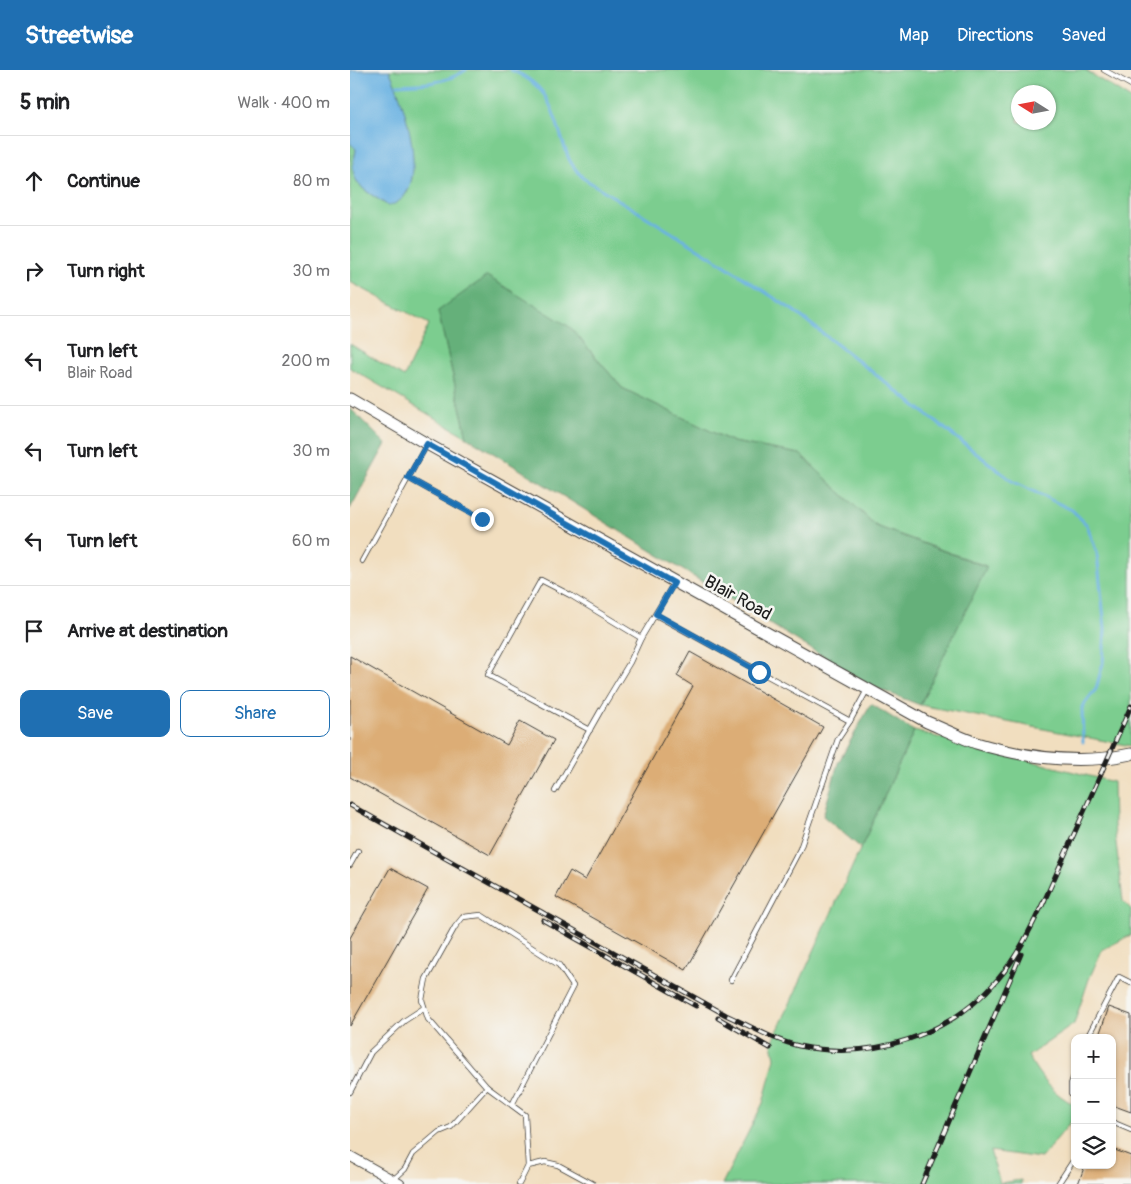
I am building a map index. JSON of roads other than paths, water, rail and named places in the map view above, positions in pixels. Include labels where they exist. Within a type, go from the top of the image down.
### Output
[{"type":"street","name":"Blair Road","points":[[350,399],[674,583],[927,722],[975,742],[1000,749],[1054,759],[1108,759],[1131,754]]},
{"type":"street","points":[[351,1158],[396,1182]]},
{"type":"lane","points":[[1104,70],[1131,86]]},
{"type":"lane","points":[[362,561],[427,444]]},
{"type":"lane","points":[[408,478],[482,519]]},
{"type":"lane","points":[[590,730],[488,675],[541,580],[570,595],[641,638]]},
{"type":"lane","points":[[555,791],[674,583]]},
{"type":"lane","points":[[656,614],[850,722]]},
{"type":"lane","points":[[731,980],[800,849],[838,740],[867,690]]},
{"type":"lane","points":[[350,865],[358,851]]},
{"type":"lane","points":[[512,1105],[573,986],[559,965],[481,915],[463,917],[455,927],[426,979],[422,1000],[428,1019],[487,1087],[512,1105],[525,1114],[528,1166],[519,1184]]},
{"type":"lane","points":[[1089,1034],[1119,977],[1131,983]]},
{"type":"lane","points":[[350,1092],[372,1052],[404,1022],[424,1008]]},
{"type":"lane","points":[[396,1182],[412,1154],[440,1132],[451,1126],[487,1087]]},
{"type":"lane","points":[[1116,1124],[1131,1130]]},
{"type":"lane","points":[[528,1166],[545,1162],[558,1165],[593,1184]]},
{"type":"lane","points":[[1058,1184],[1071,1164]]},
{"type":"water","points":[[350,70],[389,70],[407,122],[412,144],[413,166],[410,184],[402,198],[388,206],[364,190],[354,173],[353,163],[356,149],[350,143]]},
{"type":"waterway","points":[[397,85],[441,81],[466,70]]},
{"type":"waterway","points":[[511,70],[526,77],[545,96],[551,107],[569,159],[573,167],[583,178],[718,261],[794,311],[1012,481],[1072,510],[1087,525],[1097,553],[1105,629],[1103,663],[1096,689],[1082,707],[1083,742]]},
{"type":"railway","points":[[1042,906],[1131,706]]},
{"type":"railway","points":[[350,805],[726,1015],[789,1043],[827,1050],[854,1050],[908,1039],[933,1029],[957,1016],[979,999],[1012,961],[1044,901]]},
{"type":"railway","points":[[543,920],[696,1006]]},
{"type":"railway","points":[[922,1184],[1021,954]]},
{"type":"railway","points":[[718,1018],[770,1048]]}]
